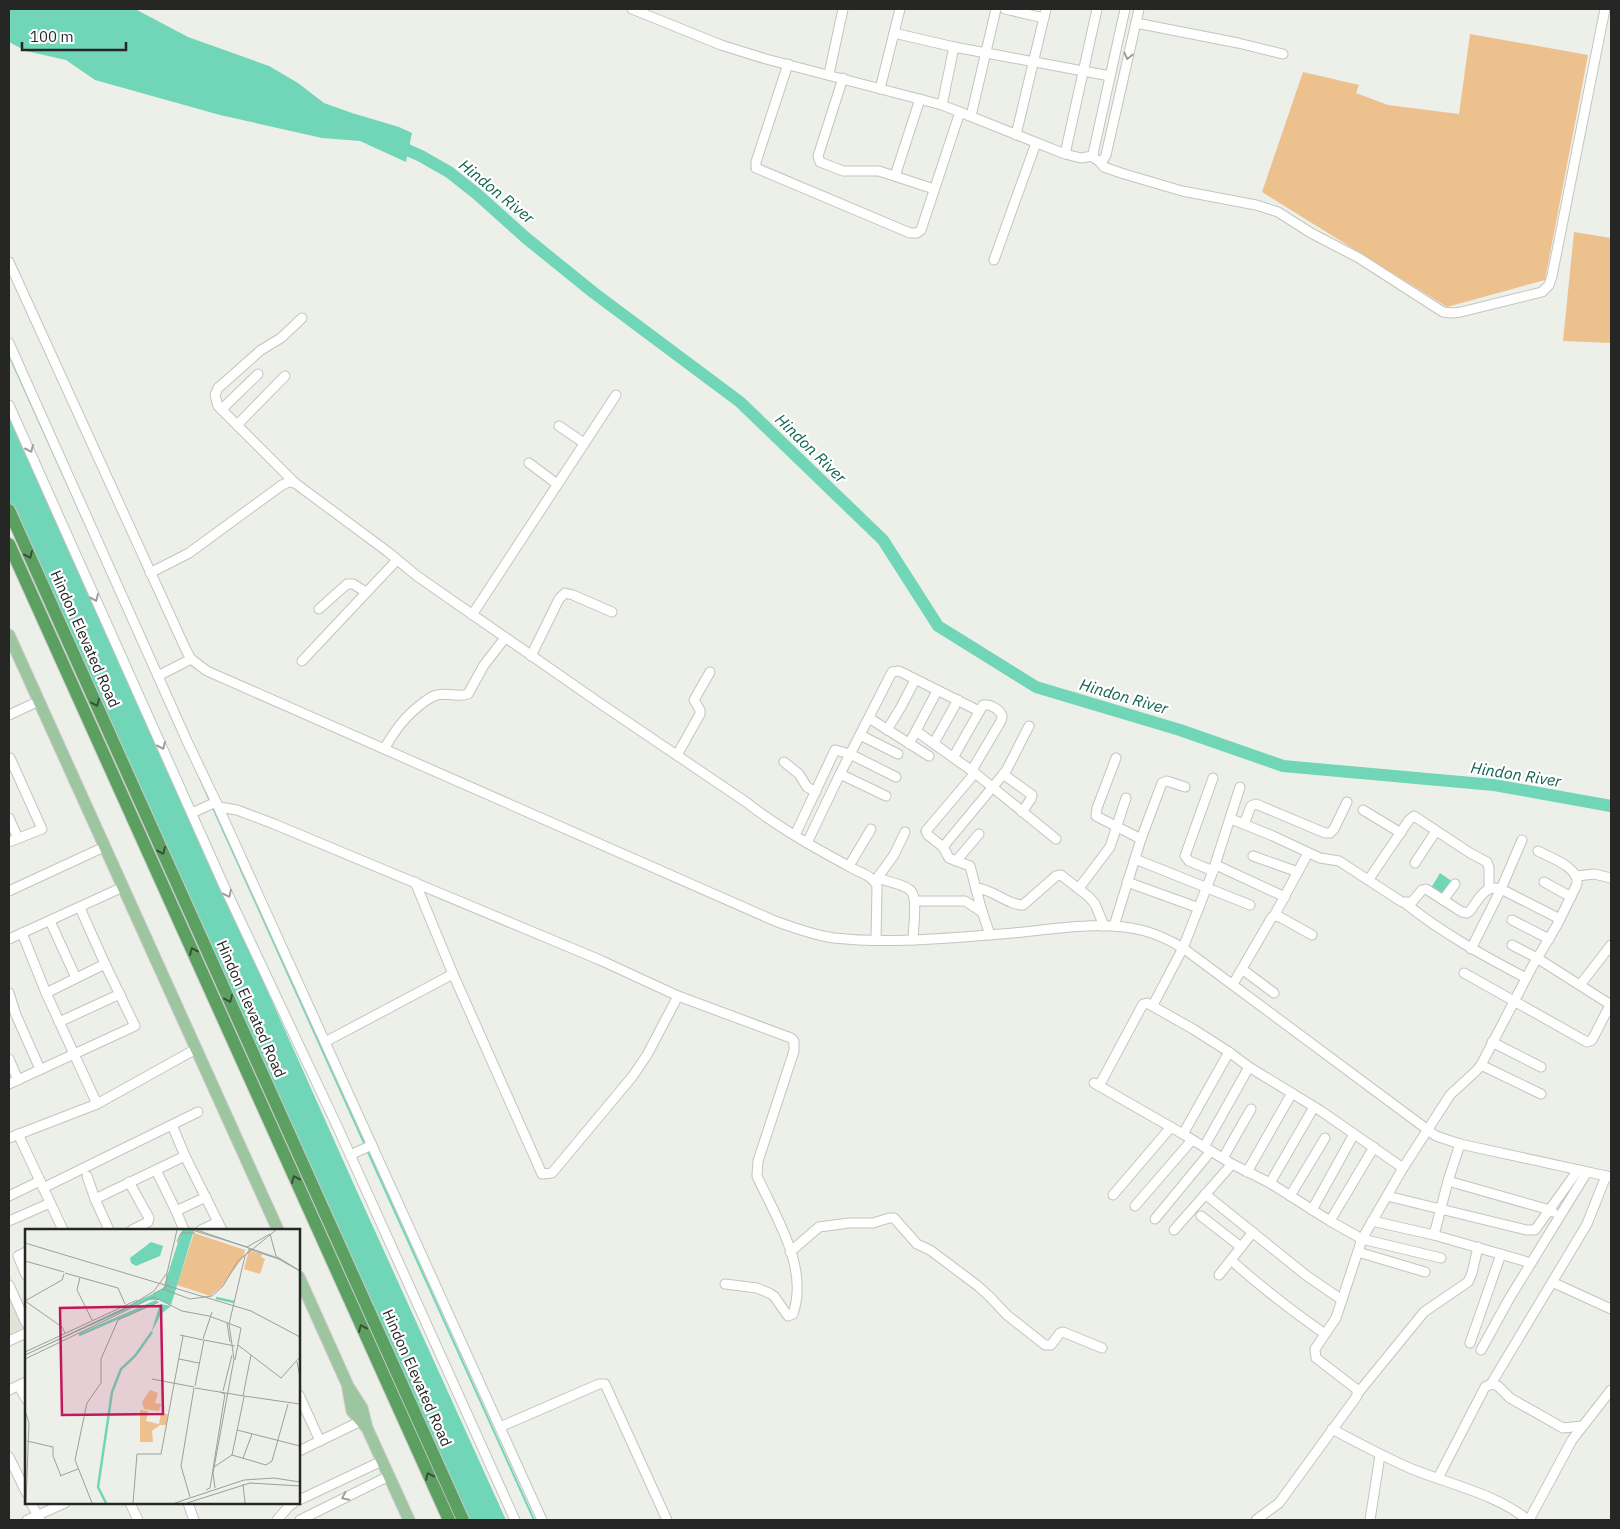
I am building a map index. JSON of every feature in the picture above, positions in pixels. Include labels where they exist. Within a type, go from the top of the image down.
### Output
[{"type":"highway","name":"Hindon Elevated Road","points":[[9,510],[463,1520]]},
{"type":"highway","name":"Hindon Elevated Road","points":[[9,544],[449,1520]]},
{"type":"main road","points":[[9,635],[278,1229]]},
{"type":"main road","points":[[300,1279],[348,1386],[362,1408],[364,1425],[409,1520]]},
{"type":"street","points":[[632,9],[721,45],[942,105],[1064,154],[1103,160],[1106,155],[1139,9]]},
{"type":"street","points":[[829,74],[843,9]]},
{"type":"street","points":[[880,88],[900,9]]},
{"type":"street","points":[[971,116],[996,9]]},
{"type":"street","points":[[1005,9],[1045,13],[1016,135]]},
{"type":"street","points":[[1064,154],[1097,9]]},
{"type":"street","points":[[1096,159],[1124,9]]},
{"type":"street","points":[[1096,159],[1107,169],[1130,176],[1182,191],[1256,205],[1278,212],[1311,233],[1366,262],[1443,312],[1461,312],[1542,292],[1549,285],[1552,276],[1605,9]]},
{"type":"street","points":[[1136,23],[1283,54]]},
{"type":"street","points":[[894,33],[954,47],[1110,76]]},
{"type":"street","points":[[942,105],[954,47]]},
{"type":"street","points":[[788,64],[756,162],[758,169],[914,234],[921,230],[960,112]]},
{"type":"street","points":[[843,78],[818,156],[821,163],[843,171],[871,170],[934,189]]},
{"type":"street","points":[[895,176],[920,99]]},
{"type":"street","points":[[994,260],[1036,143]]},
{"type":"street","points":[[9,262],[190,659],[207,671],[775,921],[808,932],[833,938],[913,940],[1114,926],[1144,931],[1162,937],[1184,948],[1436,1136],[1460,1144],[1609,1176],[1587,1224],[1491,1384],[1486,1388],[1438,1478]]},
{"type":"street","points":[[302,318],[281,338],[261,350],[218,388],[215,395],[216,401],[237,425],[295,483],[417,576],[505,638],[677,754],[768,819],[849,866],[876,879],[911,891],[915,901],[913,940]]},
{"type":"street","points":[[9,343],[325,1042],[370,1146],[542,1520]]},
{"type":"street","points":[[222,409],[258,374]]},
{"type":"street","points":[[237,425],[284,376]]},
{"type":"street","points":[[472,615],[616,395]]},
{"type":"street","points":[[9,405],[224,886],[354,1154],[516,1520]]},
{"type":"street","points":[[559,426],[584,443]]},
{"type":"street","points":[[529,463],[557,484]]},
{"type":"street","points":[[150,572],[189,553],[282,485],[289,482],[295,483]]},
{"type":"street","points":[[302,661],[397,560]]},
{"type":"street","points":[[319,609],[347,584],[353,584],[366,592]]},
{"type":"street","points":[[532,656],[559,599],[565,594],[573,595],[612,612]]},
{"type":"street","points":[[384,749],[400,723],[428,699],[438,694],[460,696],[468,694],[484,665],[505,638]]},
{"type":"street","points":[[158,676],[190,659]]},
{"type":"street","points":[[807,843],[892,672],[899,671],[979,711]]},
{"type":"street","points":[[677,754],[700,714],[700,710],[694,700],[710,672]]},
{"type":"street","points":[[887,730],[915,680]]},
{"type":"street","points":[[909,744],[937,691]]},
{"type":"street","points":[[934,743],[958,700]]},
{"type":"street","points":[[9,715],[39,701]]},
{"type":"street","points":[[954,756],[983,705],[988,705],[1000,711],[1002,716],[1001,722],[974,772],[926,830],[927,834],[943,847],[949,858],[970,866],[990,935]]},
{"type":"street","points":[[869,718],[928,756]]},
{"type":"street","points":[[943,847],[1003,774],[1029,726]]},
{"type":"street","points":[[916,731],[954,756],[1056,839]]},
{"type":"street","points":[[860,735],[898,754]]},
{"type":"street","points":[[795,835],[834,751],[838,749],[850,754],[896,777]]},
{"type":"street","points":[[9,842],[42,829],[12,757]]},
{"type":"street","points":[[1116,758],[1096,814],[1098,818],[1141,839]]},
{"type":"street","points":[[784,762],[799,774],[807,787],[816,792]]},
{"type":"street","points":[[840,774],[886,796]]},
{"type":"street","points":[[1003,774],[1032,795],[1022,812]]},
{"type":"street","points":[[1213,778],[1185,856],[1189,861],[1214,868],[1285,897]]},
{"type":"street","points":[[1114,926],[1141,839],[1163,782],[1167,781],[1185,787]]},
{"type":"street","points":[[1153,1005],[1184,948],[1214,868],[1240,787]]},
{"type":"street","points":[[1079,888],[1110,847],[1126,798]]},
{"type":"street","points":[[1244,824],[1251,806],[1256,804],[1325,833],[1330,833],[1334,829],[1347,802]]},
{"type":"street","points":[[192,813],[216,804],[244,812],[600,960],[678,996],[794,1041],[794,1051],[756,1171],[778,1220],[796,1272],[796,1306],[791,1316],[788,1316],[774,1296],[765,1291],[724,1284]]},
{"type":"street","points":[[1363,810],[1401,833]]},
{"type":"street","points":[[1369,879],[1409,820],[1414,816],[1487,862],[1489,868],[1489,889]]},
{"type":"street","points":[[9,818],[18,838]]},
{"type":"street","points":[[1231,819],[1320,858],[1339,861],[1405,902],[1423,917],[1471,949],[1526,978]]},
{"type":"street","points":[[849,866],[871,829]]},
{"type":"street","points":[[1415,863],[1436,831]]},
{"type":"street","points":[[876,940],[876,879],[894,855],[905,832]]},
{"type":"street","points":[[956,861],[979,834]]},
{"type":"street","points":[[1471,949],[1501,890],[1522,840]]},
{"type":"street","points":[[9,891],[104,846]]},
{"type":"street","points":[[1358,1393],[1356,1388],[1316,1358],[1315,1349],[1336,1318],[1362,1239],[1372,1221],[1403,1168],[1454,1090],[1471,1076],[1480,1065],[1560,919],[1577,884],[1577,876],[1572,869],[1538,851]]},
{"type":"street","points":[[1233,984],[1270,918],[1274,916],[1285,897],[1308,853]]},
{"type":"street","points":[[1253,856],[1298,872]]},
{"type":"street","points":[[1135,859],[1250,905]]},
{"type":"street","points":[[1577,876],[1594,874],[1611,878]]},
{"type":"street","points":[[977,888],[990,890],[1021,905],[1029,901],[1059,875],[1063,875],[1092,900],[1104,926]]},
{"type":"street","points":[[415,882],[453,974],[540,1172],[545,1174],[552,1173],[632,1077],[648,1056],[678,996]]},
{"type":"street","points":[[1127,882],[1199,908]]},
{"type":"street","points":[[1544,882],[1571,897]]},
{"type":"street","points":[[1443,900],[1455,884]]},
{"type":"street","points":[[9,939],[123,887]]},
{"type":"street","points":[[1405,902],[1412,902],[1424,889],[1430,890],[1462,912],[1467,913],[1484,892],[1494,888],[1560,919]]},
{"type":"street","points":[[915,901],[965,901],[982,912]]},
{"type":"street","points":[[9,1059],[13,1082],[135,1026],[80,908]]},
{"type":"street","points":[[1274,916],[1312,934]]},
{"type":"street","points":[[1512,920],[1549,939]]},
{"type":"street","points":[[50,921],[76,978]]},
{"type":"street","points":[[22,933],[46,993],[97,1104]]},
{"type":"street","points":[[1464,974],[1587,1042],[1592,1040],[1611,1005],[1537,958],[1512,945]]},
{"type":"street","points":[[1580,986],[1611,945]]},
{"type":"street","points":[[46,993],[105,964]]},
{"type":"street","points":[[1242,969],[1274,993]]},
{"type":"street","points":[[325,1042],[453,974]]},
{"type":"street","points":[[9,993],[12,1017],[40,1070]]},
{"type":"street","points":[[60,1022],[120,994]]},
{"type":"street","points":[[1403,1168],[1292,1092],[1249,1068],[1229,1052],[1147,1003],[1143,1004],[1096,1084],[1232,1164],[1270,1183],[1362,1239],[1441,1258]]},
{"type":"street","points":[[1492,1042],[1541,1068]]},
{"type":"street","points":[[9,1138],[97,1104],[196,1049]]},
{"type":"street","points":[[1183,1134],[1229,1052]]},
{"type":"street","points":[[1480,1065],[1541,1094]]},
{"type":"street","points":[[1154,1219],[1208,1149],[1249,1068]]},
{"type":"street","points":[[1247,1172],[1292,1092]]},
{"type":"street","points":[[1270,1183],[1314,1107]]},
{"type":"street","points":[[1223,1158],[1251,1109]]},
{"type":"street","points":[[9,1196],[42,1185],[198,1112]]},
{"type":"street","points":[[172,1125],[185,1156],[220,1226],[206,1229]]},
{"type":"street","points":[[1113,1196],[1171,1127]]},
{"type":"street","points":[[18,1134],[63,1229]]},
{"type":"street","points":[[1312,1210],[1354,1134]]},
{"type":"street","points":[[1290,1196],[1325,1138]]},
{"type":"street","points":[[1135,1206],[1192,1140]]},
{"type":"street","points":[[1434,1235],[1460,1144]]},
{"type":"street","points":[[354,1154],[370,1146]]},
{"type":"street","points":[[1330,1221],[1374,1147]]},
{"type":"street","points":[[94,1200],[185,1156]]},
{"type":"street","points":[[1174,1230],[1232,1164]]},
{"type":"street","points":[[156,1170],[184,1229]]},
{"type":"street","points":[[1387,1196],[1535,1230],[1540,1226],[1578,1170]]},
{"type":"street","points":[[1481,1350],[1508,1299],[1587,1172]]},
{"type":"street","points":[[87,1176],[94,1200],[108,1229]]},
{"type":"street","points":[[1448,1181],[1550,1210],[1560,1217]]},
{"type":"street","points":[[129,1182],[149,1220],[134,1229]]},
{"type":"street","points":[[1205,1194],[1307,1276],[1342,1300]]},
{"type":"street","points":[[176,1211],[206,1197]]},
{"type":"street","points":[[9,1221],[50,1203]]},
{"type":"street","points":[[1201,1216],[1241,1248]]},
{"type":"street","points":[[790,1252],[819,1227],[849,1223],[873,1223],[894,1218],[917,1244],[930,1250],[978,1286],[1007,1315],[1045,1345],[1050,1346],[1060,1332],[1064,1332],[1102,1348]]},
{"type":"street","points":[[1372,1221],[1434,1235],[1531,1263]]},
{"type":"street","points":[[1218,1275],[1253,1232]]},
{"type":"street","points":[[1256,1520],[1279,1503],[1358,1393],[1424,1312],[1468,1282],[1472,1274],[1478,1247]]},
{"type":"street","points":[[25,1252],[18,1256],[25,1273]]},
{"type":"street","points":[[1358,1252],[1425,1272]]},
{"type":"street","points":[[1470,1343],[1501,1254]]},
{"type":"street","points":[[1231,1260],[1249,1277],[1325,1334]]},
{"type":"street","points":[[1552,1282],[1611,1309]]},
{"type":"street","points":[[9,1285],[25,1321]]},
{"type":"street","points":[[9,1341],[25,1333]]},
{"type":"street","points":[[9,1390],[23,1384]]},
{"type":"street","points":[[500,1427],[599,1384],[605,1384],[667,1520]]},
{"type":"street","points":[[1491,1384],[1498,1386],[1510,1398],[1563,1428],[1582,1426]]},
{"type":"street","points":[[1332,1429],[1380,1455],[1489,1496],[1529,1520],[1572,1440],[1611,1390]]},
{"type":"street","points":[[302,1413],[320,1441]]},
{"type":"street","points":[[300,1451],[364,1425]]},
{"type":"street","points":[[1370,1520],[1380,1455]]},
{"type":"street","points":[[9,1457],[25,1490]]},
{"type":"street","points":[[300,1500],[382,1461]]},
{"type":"street","points":[[300,1520],[389,1476]]},
{"type":"street","points":[[32,1504],[39,1518]]},
{"type":"street","points":[[27,1520],[39,1518],[63,1504]]},
{"type":"street","points":[[130,1504],[136,1520]]},
{"type":"street","points":[[190,1504],[194,1520]]},
{"type":"street","points":[[277,1520],[292,1504]]},
{"type":"shaded area","points":[[9,9],[135,9],[188,37],[269,66],[298,83],[324,103],[412,133],[406,162],[360,141],[322,138],[220,115],[95,80],[66,60],[26,51],[9,42]]},
{"type":"shaded area","points":[[1470,34],[1588,55],[1545,280],[1447,307],[1262,192],[1303,72],[1359,85],[1356,93],[1388,105],[1459,114]]},
{"type":"shaded area","points":[[1574,232],[1611,238],[1611,343],[1563,341]]},
{"type":"shaded area","points":[[9,418],[37,470],[355,1187],[506,1520],[465,1520],[9,510]]},
{"type":"shaded area","points":[[1440,873],[1453,882],[1443,897],[1431,888]]},
{"type":"shaded area","points":[[9,1274],[25,1309],[25,1327],[9,1335]]},
{"type":"waterway","name":"Hindon River","points":[[394,144],[421,156],[449,172],[594,293],[740,402],[883,540],[938,626],[1036,687],[1180,730],[1283,766],[1494,785],[1611,806]]},
{"type":"waterway","points":[[9,355],[84,521]]},
{"type":"waterway","points":[[198,774],[210,801]]},
{"type":"waterway","points":[[213,808],[365,1145]]},
{"type":"waterway","points":[[367,1150],[534,1520]]}]
